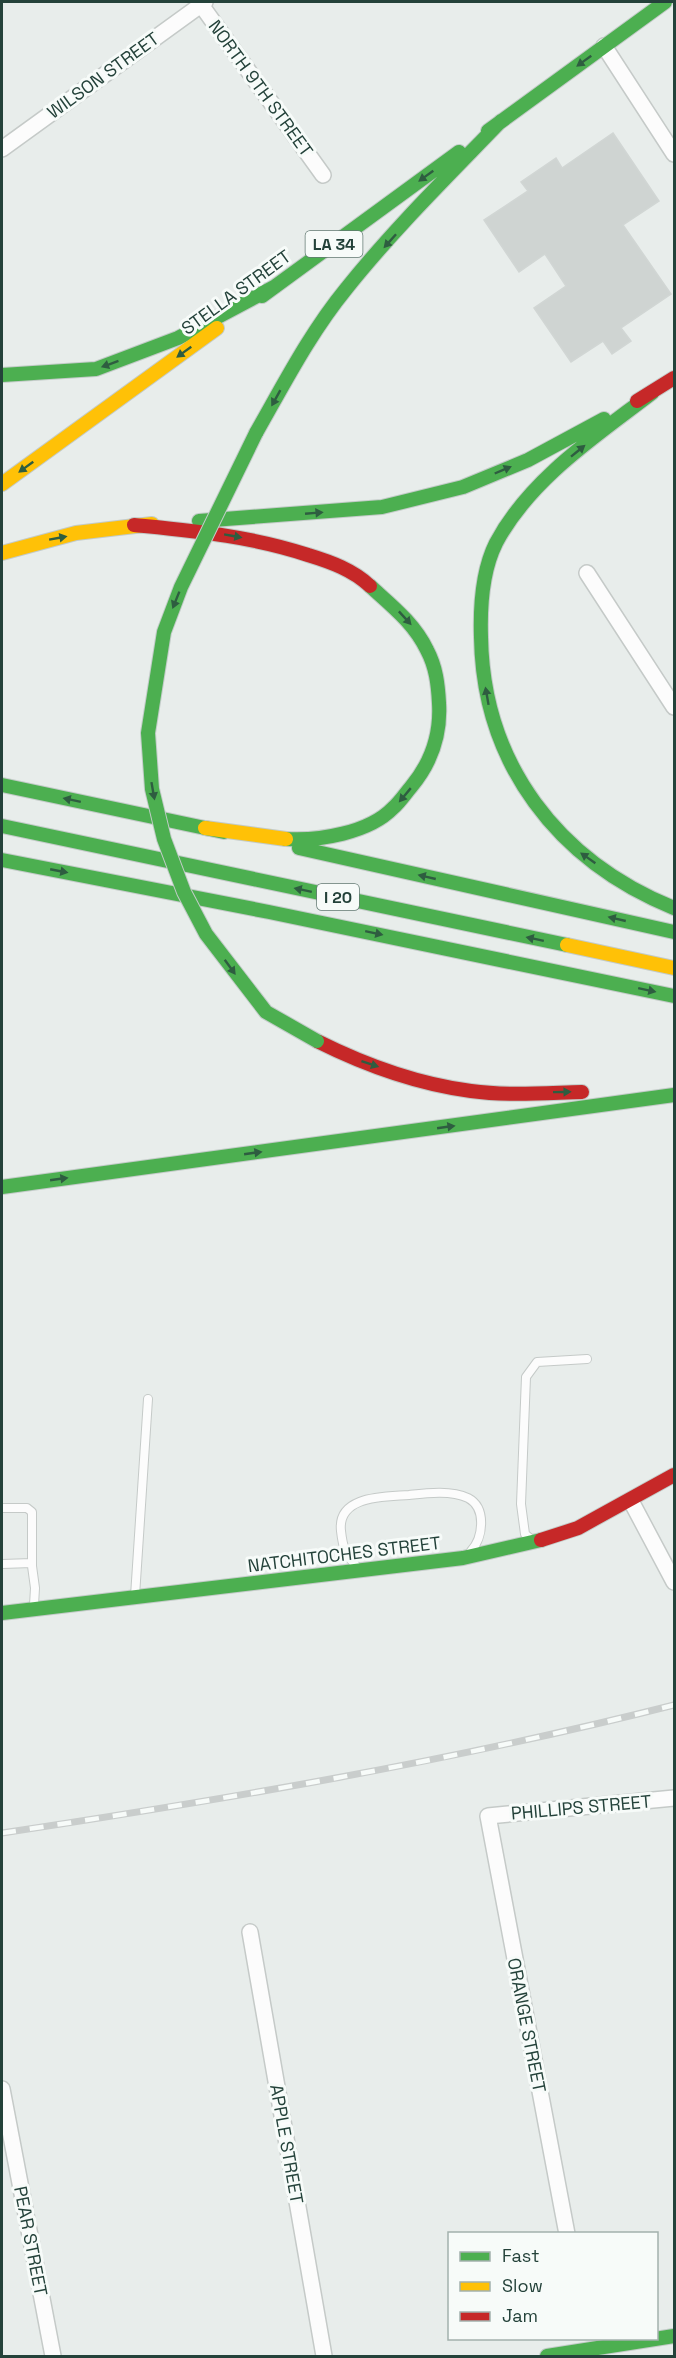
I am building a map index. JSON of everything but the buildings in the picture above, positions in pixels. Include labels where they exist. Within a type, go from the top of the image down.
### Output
[{"type":"main road","name":"STELLA STREET","points":[[2,484],[665,2]]},
{"type":"main road","points":[[501,121],[425,200],[345,290],[296,362],[256,433],[181,587],[164,632],[148,733],[152,789],[168,849],[184,892],[207,934],[266,1012],[317,1041],[351,1058],[399,1074],[457,1089],[514,1093],[606,1092],[675,1086]]},
{"type":"main road","points":[[2,375],[96,369],[178,339],[276,286]]},
{"type":"main road","points":[[2,553],[35,542],[134,525],[278,517],[382,507],[463,487],[528,460],[652,393],[675,378]]},
{"type":"main road","points":[[652,393],[539,486],[496,544],[488,570],[480,615],[482,665],[488,705],[502,744],[520,780],[544,818],[579,852],[637,892],[675,908]]},
{"type":"main road","points":[[134,525],[231,535],[278,545],[324,560],[358,575],[411,623],[428,651],[437,676],[440,722],[433,747],[425,770],[392,810],[365,826],[340,836],[306,840],[281,839],[206,828]]},
{"type":"main road","points":[[2,785],[675,932]]},
{"type":"main road","name":"I 20","points":[[2,826],[675,968]]},
{"type":"main road","name":"I 20","points":[[2,860],[269,912],[675,996]]},
{"type":"main road","points":[[2,1187],[675,1095]]},
{"type":"main road","name":"NATCHITOCHES STREET","points":[[2,1613],[463,1558],[578,1528],[675,1475]]},
{"type":"main road","points":[[658,2338],[675,2336]]},
{"type":"main road","points":[[547,2356],[645,2340]]},
{"type":"street","name":"WILSON STREET","points":[[2,149],[202,2]]},
{"type":"street","name":"NORTH 9TH STREET","points":[[202,2],[323,175]]},
{"type":"street","points":[[603,46],[675,154]]},
{"type":"street","points":[[587,573],[675,707]]},
{"type":"street","points":[[631,1501],[675,1582]]},
{"type":"street","name":"PHILLIPS STREET","points":[[488,1816],[675,1798]]},
{"type":"street","name":"ORANGE STREET","points":[[488,1816],[567,2232]]},
{"type":"street","name":"APPLE STREET","points":[[250,1932],[324,2356]]},
{"type":"street","name":"PEAR STREET","points":[[2,2089],[53,2356]]},
{"type":"lane","points":[[535,1541],[525,1534],[520,1504],[526,1377],[537,1362],[587,1359]]},
{"type":"lane","points":[[135,1597],[148,1400]]},
{"type":"lane","points":[[359,1570],[344,1551],[340,1525],[345,1512],[356,1502],[371,1498],[456,1494],[471,1500],[478,1511],[482,1528],[476,1545],[463,1558]]},
{"type":"lane","points":[[2,1508],[27,1508],[32,1512],[32,1563],[35,1588],[33,1609]]},
{"type":"lane","points":[[2,1564],[32,1563]]},
{"type":"railway","points":[[2,1833],[171,1807],[340,1777],[508,1744],[674,1705]]},
{"type":"traffic: fast","points":[[488,131],[665,2]]},
{"type":"traffic: fast","points":[[256,433],[309,341],[346,289],[402,224],[501,121]]},
{"type":"traffic: fast","points":[[262,296],[459,152]]},
{"type":"traffic: fast","points":[[2,375],[96,369],[178,338],[276,286]]},
{"type":"traffic: fast","points":[[652,393],[566,460],[527,499],[510,520],[491,554],[485,577],[481,637],[485,683],[496,726],[512,766],[535,802],[562,835],[595,864],[632,888],[674,908]]},
{"type":"traffic: fast","points":[[199,521],[382,507],[463,487],[528,460],[604,419]]},
{"type":"traffic: fast","points":[[256,433],[181,587],[164,632],[148,733],[152,789],[164,839],[184,892],[206,934],[266,1012],[317,1041]]},
{"type":"traffic: fast","points":[[286,839],[313,839],[343,834],[383,817],[398,803],[418,778],[433,748],[439,715],[438,689],[433,663],[422,640],[409,623],[370,586]]},
{"type":"traffic: fast","points":[[2,785],[224,832]]},
{"type":"traffic: fast","points":[[2,826],[567,945]]},
{"type":"traffic: fast","points":[[299,848],[674,932]]},
{"type":"traffic: fast","points":[[2,860],[269,912],[674,996]]},
{"type":"traffic: fast","points":[[2,1187],[674,1095]]},
{"type":"traffic: fast","points":[[2,1613],[463,1558],[541,1540]]},
{"type":"traffic: fast","points":[[658,2339],[674,2336]]},
{"type":"traffic: fast","points":[[547,2356],[649,2340]]},
{"type":"traffic: slow","points":[[2,484],[217,328]]},
{"type":"traffic: slow","points":[[2,553],[76,533],[152,524]]},
{"type":"traffic: slow","points":[[205,828],[286,839]]},
{"type":"traffic: slow","points":[[567,945],[674,968]]},
{"type":"traffic: jam","points":[[637,401],[674,378]]},
{"type":"traffic: jam","points":[[134,525],[222,535],[265,543],[341,567],[370,586]]},
{"type":"traffic: jam","points":[[317,1041],[392,1072],[451,1088],[526,1094],[582,1092]]},
{"type":"traffic: jam","points":[[541,1540],[578,1528],[674,1475]]}]
